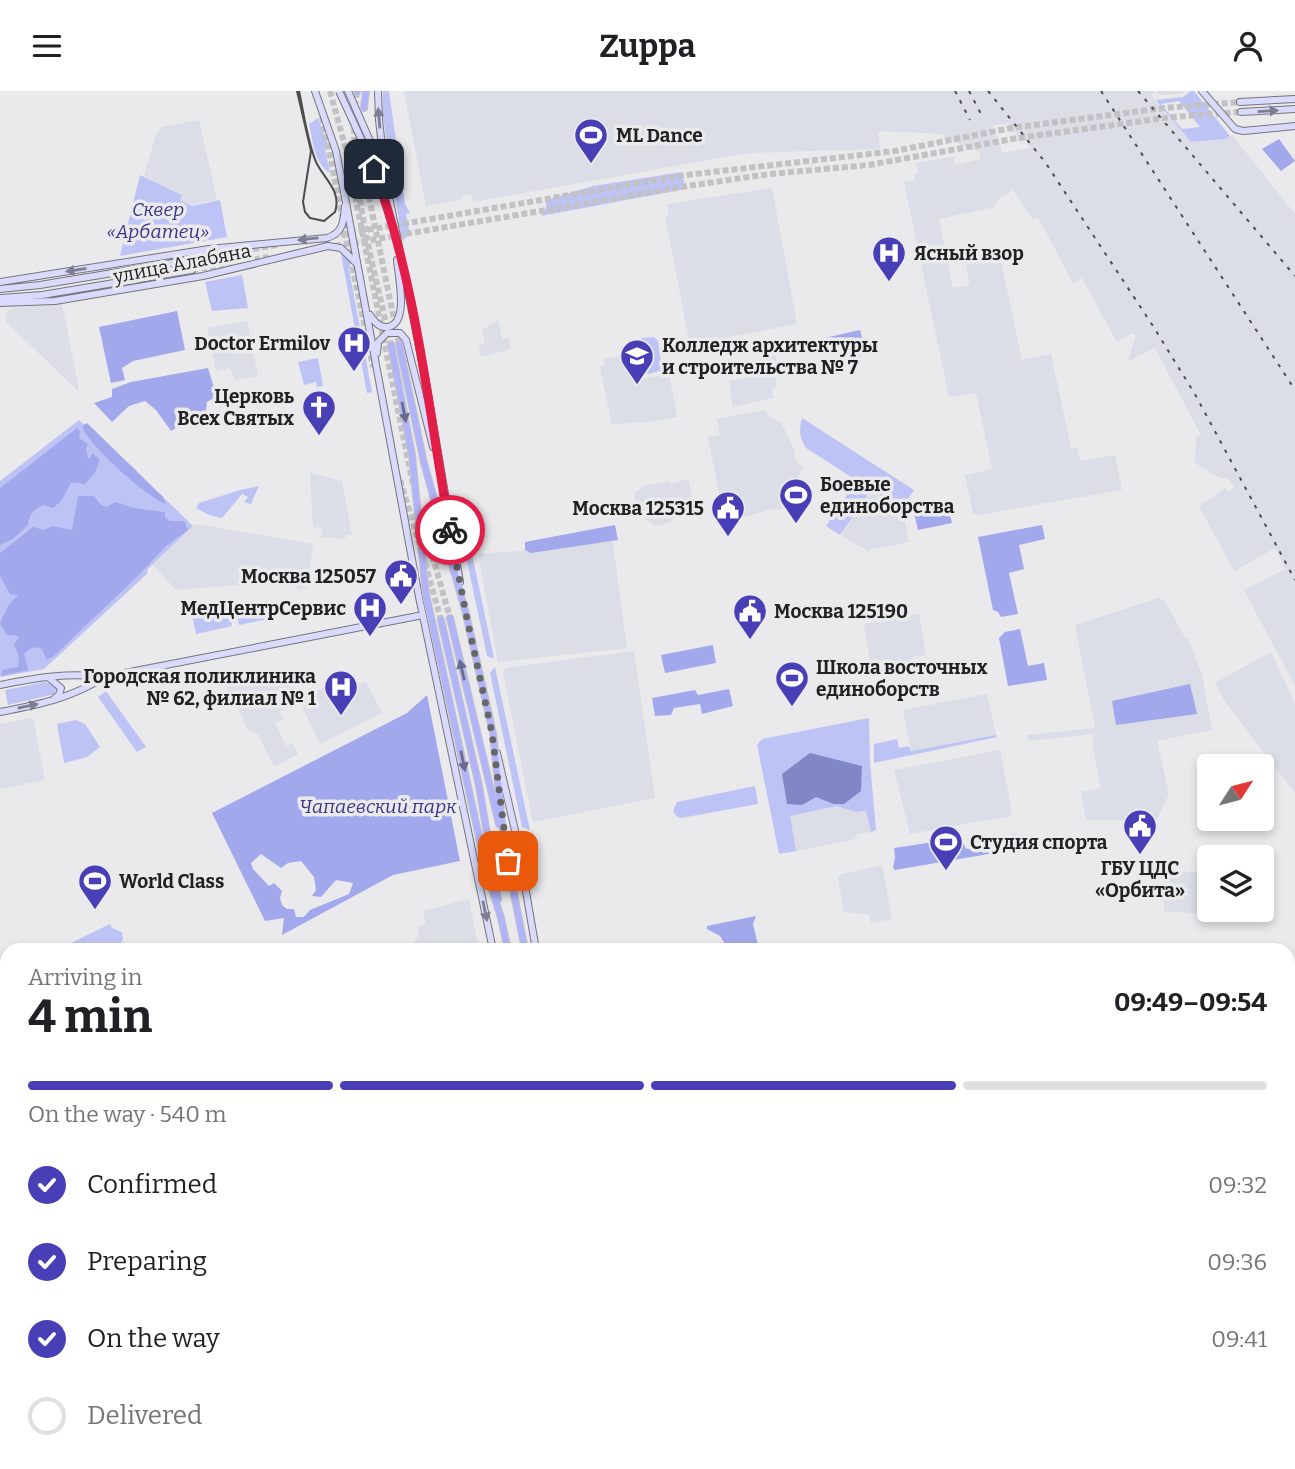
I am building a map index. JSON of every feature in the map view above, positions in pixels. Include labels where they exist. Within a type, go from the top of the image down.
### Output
[{"type":"main road","points":[[315,91],[333,143],[345,197],[423,615],[492,943]]},
{"type":"main road","points":[[339,91],[377,177],[393,226]]},
{"type":"main road","points":[[348,91],[386,181]]},
{"type":"main road","points":[[364,108],[366,91]]},
{"type":"main road","points":[[378,91],[379,120],[393,226],[426,382],[466,614],[517,839],[535,943]]},
{"type":"main road","points":[[1202,91],[1232,128],[1243,131],[1295,126]]},
{"type":"main road","points":[[1240,102],[1295,99]]},
{"type":"main road","points":[[1241,112],[1295,109]]},
{"type":"main road","name":"улица Алабяна","points":[[0,282],[209,249],[330,237],[337,233],[343,224],[345,197]]},
{"type":"main road","points":[[366,303],[371,318],[378,325],[391,327],[398,320],[401,310],[396,241]]},
{"type":"main road","name":"улица Алабяна","points":[[0,303],[49,302],[203,276],[328,246],[345,251],[359,267]]},
{"type":"main road","points":[[0,289],[191,260]]},
{"type":"main road","points":[[0,298],[42,295],[192,270]]},
{"type":"main road","points":[[377,368],[377,347],[381,338],[391,332],[403,336],[440,473]]},
{"type":"main road","points":[[399,344],[424,463],[466,614]]},
{"type":"main road","points":[[391,345],[413,462],[426,594],[486,869],[501,918]]},
{"type":"main road","points":[[0,685],[74,675],[104,677],[423,615]]},
{"type":"main road","points":[[450,618],[504,843],[524,943]]},
{"type":"main road","points":[[441,620],[479,786],[506,943]]},
{"type":"main road","points":[[0,712],[52,701],[77,692],[104,677]]},
{"type":"main road","points":[[48,678],[61,688],[59,695],[52,701]]},
{"type":"main road","points":[[492,733],[504,843]]},
{"type":"shaded area","points":[[404,91],[1156,91],[1151,95],[1191,142],[1226,139],[1232,135],[1295,214],[1295,686],[1244,590],[1285,569],[1275,548],[1234,571],[1199,506],[1225,488],[1228,492],[1235,488],[1228,479],[1220,478],[1195,463],[1196,438],[1201,435],[1155,348],[1128,361],[1136,335],[1133,333],[1117,342],[1082,278],[1073,283],[1038,217],[1033,220],[1013,190],[997,200],[995,207],[939,219],[953,288],[970,285],[964,254],[998,247],[1022,360],[1051,354],[1071,448],[1077,447],[1080,461],[1115,455],[1122,490],[977,515],[973,513],[965,475],[992,469],[976,393],[949,397],[904,182],[915,180],[914,175],[918,174],[916,163],[953,157],[955,165],[980,159],[980,152],[944,138],[943,134],[878,131],[880,149],[748,153],[473,202],[471,194],[462,196],[462,199],[426,206]],"holes":[[[1009,123],[1011,133],[1016,132],[1018,142],[1026,141],[1030,148],[1002,153],[998,135],[993,136],[992,126]]]},
{"type":"shaded area","points":[[1156,91],[1184,91],[1181,94],[1159,95]]},
{"type":"shaded area","points":[[199,120],[217,200],[191,205],[180,200],[182,195],[144,176],[156,134],[162,127]]},
{"type":"shaded area","points":[[772,188],[797,324],[690,345],[665,216],[669,215],[667,204]]},
{"type":"shaded area","points":[[62,303],[79,392],[5,321],[7,312],[12,308]]},
{"type":"shaded area","points":[[498,320],[502,339],[509,338],[511,349],[481,357],[479,345],[485,343],[482,330]]},
{"type":"shaded area","points":[[247,321],[258,376],[235,380],[230,368],[216,371],[207,328]]},
{"type":"shaded area","points":[[776,348],[776,387],[772,390],[773,398],[733,407],[729,381],[768,374],[762,351]]},
{"type":"shaded area","name":"Колледж архитектуры и строительства № 7","points":[[640,353],[636,358],[640,379],[669,374],[677,417],[638,424],[612,425],[600,367],[605,365],[604,359]]},
{"type":"shaded area","points":[[765,410],[767,415],[784,428],[794,449],[796,462],[804,467],[798,477],[798,489],[792,490],[795,504],[793,507],[769,510],[725,523],[708,437],[720,435],[717,419]]},
{"type":"shaded area","points":[[310,473],[342,481],[352,535],[347,535],[344,539],[321,537],[323,531],[320,527],[313,528]]},
{"type":"shaded area","points":[[688,479],[695,510],[675,514],[670,523],[655,526],[637,513],[634,493],[644,486],[669,481],[670,484]]},
{"type":"shaded area","points":[[872,490],[903,512],[909,542],[872,549],[869,552],[841,535]]},
{"type":"shaded area","points":[[196,524],[313,544],[307,588],[298,590],[293,578],[176,590],[153,565]]},
{"type":"shaded area","points":[[612,537],[627,648],[498,662],[478,554],[520,551]]},
{"type":"shaded area","points":[[1158,598],[1164,600],[1186,639],[1188,638],[1202,675],[1212,730],[1157,741],[1169,794],[1157,820],[1086,820],[1081,792],[1101,788],[1092,743],[1094,734],[1028,741],[1027,735],[1095,728],[1075,625]]},
{"type":"shaded area","points":[[919,614],[926,655],[913,657],[912,661],[871,668],[864,624]]},
{"type":"shaded area","points":[[634,651],[655,798],[533,822],[503,673],[505,668]]},
{"type":"shaded area","points":[[1271,652],[1295,704],[1295,793],[1274,765],[1274,754],[1265,754],[1224,700],[1215,683]]},
{"type":"shaded area","points":[[283,667],[297,697],[303,694],[310,699],[319,690],[336,684],[348,691],[359,683],[366,682],[382,713],[320,744],[300,702],[296,703],[279,712],[283,719],[275,723],[286,746],[292,743],[298,754],[274,767],[258,734],[248,730],[227,687],[244,678]]},
{"type":"shaded area","points":[[987,694],[996,735],[911,751],[903,710]]},
{"type":"shaded area","points":[[33,718],[45,780],[0,789],[0,724]]},
{"type":"shaded area","points":[[1000,750],[1012,813],[1010,816],[910,834],[894,770]]},
{"type":"shaded area","points":[[810,753],[862,766],[861,791],[844,804],[834,804],[816,797],[802,805],[787,804],[782,774]]},
{"type":"shaded area","points":[[837,806],[856,812],[866,811],[871,832],[858,834],[855,839],[796,851],[789,816]]},
{"type":"shaded area","points":[[882,865],[892,919],[871,923],[870,915],[844,912],[838,878],[842,874]]},
{"type":"shaded area","points":[[1164,872],[1197,872],[1197,914],[1164,911]]},
{"type":"shaded area","points":[[469,899],[478,943],[413,943],[419,935],[417,928],[426,924],[423,911]]},
{"type":"green space","points":[[383,91],[389,91],[405,204],[410,213],[406,214],[410,234],[402,241],[383,117]]},
{"type":"green space","points":[[1194,91],[1230,136],[1226,139],[1191,142],[1156,100],[1183,97]],"holes":[[[1179,101],[1200,127],[1182,129],[1161,104]]]},
{"type":"green space","points":[[318,118],[329,147],[325,149],[330,173],[317,158],[313,144],[309,124]]},
{"type":"green space","points":[[1279,139],[1295,161],[1281,171],[1262,149]]},
{"type":"green space","points":[[682,172],[685,189],[541,216],[546,209],[546,200],[593,186]]},
{"type":"green space","name":"Сквер «Арбатец»","points":[[140,175],[182,195],[180,200],[192,206],[220,200],[227,237],[120,256]]},
{"type":"green space","points":[[341,254],[348,260],[351,268],[349,269],[372,392],[367,393]]},
{"type":"green space","points":[[242,275],[248,308],[212,311],[205,282]]},
{"type":"green space","points":[[177,311],[185,350],[133,361],[122,368],[125,380],[111,383],[99,327]]},
{"type":"green space","points":[[860,330],[865,348],[855,364],[822,341],[824,338]]},
{"type":"green space","points":[[654,337],[658,341],[662,370],[649,374],[644,371],[639,344],[642,338]]},
{"type":"green space","points":[[318,358],[323,386],[317,387],[316,382],[304,385],[298,362]]},
{"type":"green space","points":[[208,368],[216,394],[207,402],[205,419],[196,416],[171,431],[156,410],[145,401],[129,406],[112,422],[94,403],[112,397],[112,389],[131,382]]},
{"type":"green space","points":[[802,418],[914,490],[901,509],[806,448],[800,433]]},
{"type":"green space","points":[[79,420],[137,471],[135,474],[193,526],[147,570],[148,573],[44,669],[0,677],[0,481]]},
{"type":"green space","points":[[87,423],[163,497],[166,504],[146,492],[106,457],[86,434],[82,426]]},
{"type":"green space","points":[[77,428],[80,431],[79,438],[88,444],[88,458],[92,453],[100,459],[95,473],[84,485],[71,483],[61,501],[53,508],[43,505],[37,509],[28,525],[13,539],[0,545],[0,488]]},
{"type":"green space","points":[[855,483],[870,492],[840,535],[826,526]]},
{"type":"green space","points":[[259,486],[251,504],[244,502],[248,497],[242,494],[222,518],[196,508],[199,503]]},
{"type":"green space","points":[[78,496],[94,496],[106,507],[116,502],[134,508],[165,512],[165,517],[170,521],[184,521],[188,530],[166,546],[54,656],[47,660],[42,649],[32,648],[24,654],[28,670],[1,676],[3,670],[18,667],[19,657],[14,644],[19,638],[7,635],[0,623],[8,606],[18,595],[10,594],[0,576],[0,553],[33,527],[44,530],[52,526],[72,530]]},
{"type":"green space","points":[[948,505],[952,523],[918,530],[914,513]]},
{"type":"green space","points":[[615,525],[618,540],[531,553],[525,550],[525,542]]},
{"type":"green space","points":[[1042,525],[1045,539],[1019,545],[1024,569],[1009,573],[1018,614],[1001,617],[993,610],[978,537]]},
{"type":"green space","points":[[472,554],[494,658],[487,656],[466,556]]},
{"type":"green space","points":[[270,601],[274,618],[239,625],[235,608]]},
{"type":"green space","points":[[229,609],[232,626],[196,634],[192,616]]},
{"type":"green space","points":[[1020,629],[1028,666],[1044,663],[1047,680],[1008,686],[999,638],[1005,632]]},
{"type":"green space","points":[[713,645],[716,663],[665,673],[661,655]]},
{"type":"green space","points":[[495,667],[530,830],[522,827],[490,673]]},
{"type":"green space","points":[[45,682],[56,687],[55,694],[8,705],[5,690]]},
{"type":"green space","points":[[1190,684],[1197,714],[1116,725],[1112,701]]},
{"type":"green space","points":[[729,689],[733,706],[702,714],[700,704],[674,708],[671,715],[655,716],[652,698],[695,690],[698,695]]},
{"type":"green space","points":[[106,691],[146,747],[137,752],[98,697]]},
{"type":"green space","name":"Чапаевский парк","points":[[427,695],[460,861],[393,875],[282,935],[284,918],[265,921],[212,813],[407,713]],"holes":[[[261,854],[281,868],[288,863],[301,861],[314,877],[316,890],[312,896],[321,897],[336,880],[353,883],[349,894],[310,910],[304,917],[296,917],[294,909],[287,909],[282,905],[282,891],[274,883],[269,886],[253,869],[251,863]]]},
{"type":"green space","points":[[869,718],[876,830],[871,832],[866,811],[856,812],[837,806],[790,816],[796,851],[779,854],[757,745],[762,739]]},
{"type":"green space","points":[[76,720],[85,724],[100,747],[87,757],[64,763],[57,724]]},
{"type":"green space","points":[[996,735],[997,737],[874,763],[874,744],[897,739],[899,748],[909,746],[911,751]]},
{"type":"green space","points":[[755,786],[758,804],[681,818],[673,811],[677,802]]},
{"type":"green space","points":[[1015,834],[1018,849],[895,870],[893,868],[894,848],[934,842],[945,848],[964,844],[966,849],[974,848],[973,843]]},
{"type":"green space","points":[[756,916],[753,924],[758,943],[724,943],[720,936],[707,929],[707,926]]},
{"type":"green space","points":[[110,924],[112,928],[122,932],[121,943],[71,943]]},
{"type":"tunnel","points":[[330,91],[345,146],[413,485]]},
{"type":"tunnel","points":[[357,92],[354,122],[358,186],[391,345]]},
{"type":"tunnel","points":[[332,236],[686,175],[895,151],[1011,128],[1164,108],[1240,102]]},
{"type":"tunnel","points":[[335,246],[687,186],[770,174],[869,165],[1018,138],[1172,117],[1241,112]]},
{"type":"tunnel","points":[[322,117],[373,367]]},
{"type":"tunnel","points":[[362,143],[368,192],[399,344]]},
{"type":"tunnel","points":[[191,260],[277,245]]},
{"type":"tunnel","points":[[192,270],[269,257]]},
{"type":"tunnel","points":[[400,480],[420,546]]},
{"type":"tunnel","points":[[420,512],[450,618]]},
{"type":"tunnel","points":[[425,563],[441,620]]},
{"type":"tram line","points":[[297,91],[311,151],[303,202],[305,212],[310,218],[324,221],[335,212],[336,198],[313,154],[299,91]]},
{"type":"railway","points":[[955,91],[970,120]]},
{"type":"railway","points":[[969,91],[981,114]]},
{"type":"railway","points":[[988,91],[1045,162],[1153,326],[1196,396],[1295,580]]},
{"type":"railway","points":[[1101,91],[1295,390]]},
{"type":"railway","points":[[1138,91],[1295,276]]},
{"type":"way so far","points":[[450,530],[492,733],[508,861]]},
{"type":"place","name":"ML Dance","points":[[591,165]]},
{"type":"place","name":"Ясный взор","points":[[889,283]]},
{"type":"place","name":"Doctor Ermilov","points":[[354,373]]},
{"type":"place","name":"Колледж архитектуры и строительства № 7","points":[[637,386]]},
{"type":"place","name":"Церковь Всех Святых","points":[[319,437]]},
{"type":"place","name":"Боевые единоборства","points":[[796,525]]},
{"type":"place","name":"Москва 125315","points":[[728,538]]},
{"type":"place","name":"Москва 125057","points":[[401,606]]},
{"type":"place","name":"МедЦентрСервис","points":[[370,638]]},
{"type":"place","name":"Москва 125190","points":[[750,641]]},
{"type":"place","name":"Школа восточных единоборств","points":[[792,708]]},
{"type":"place","name":"Городская поликлиника № 62, филиал № 1","points":[[341,717]]},
{"type":"place","name":"ГБУ ЦДС «Орбита»","points":[[1140,856]]},
{"type":"place","name":"Студия спорта","points":[[946,872]]},
{"type":"place","name":"World Class","points":[[95,911]]},
{"type":"route","points":[[374,169],[393,226],[416,329],[450,530]]}]
